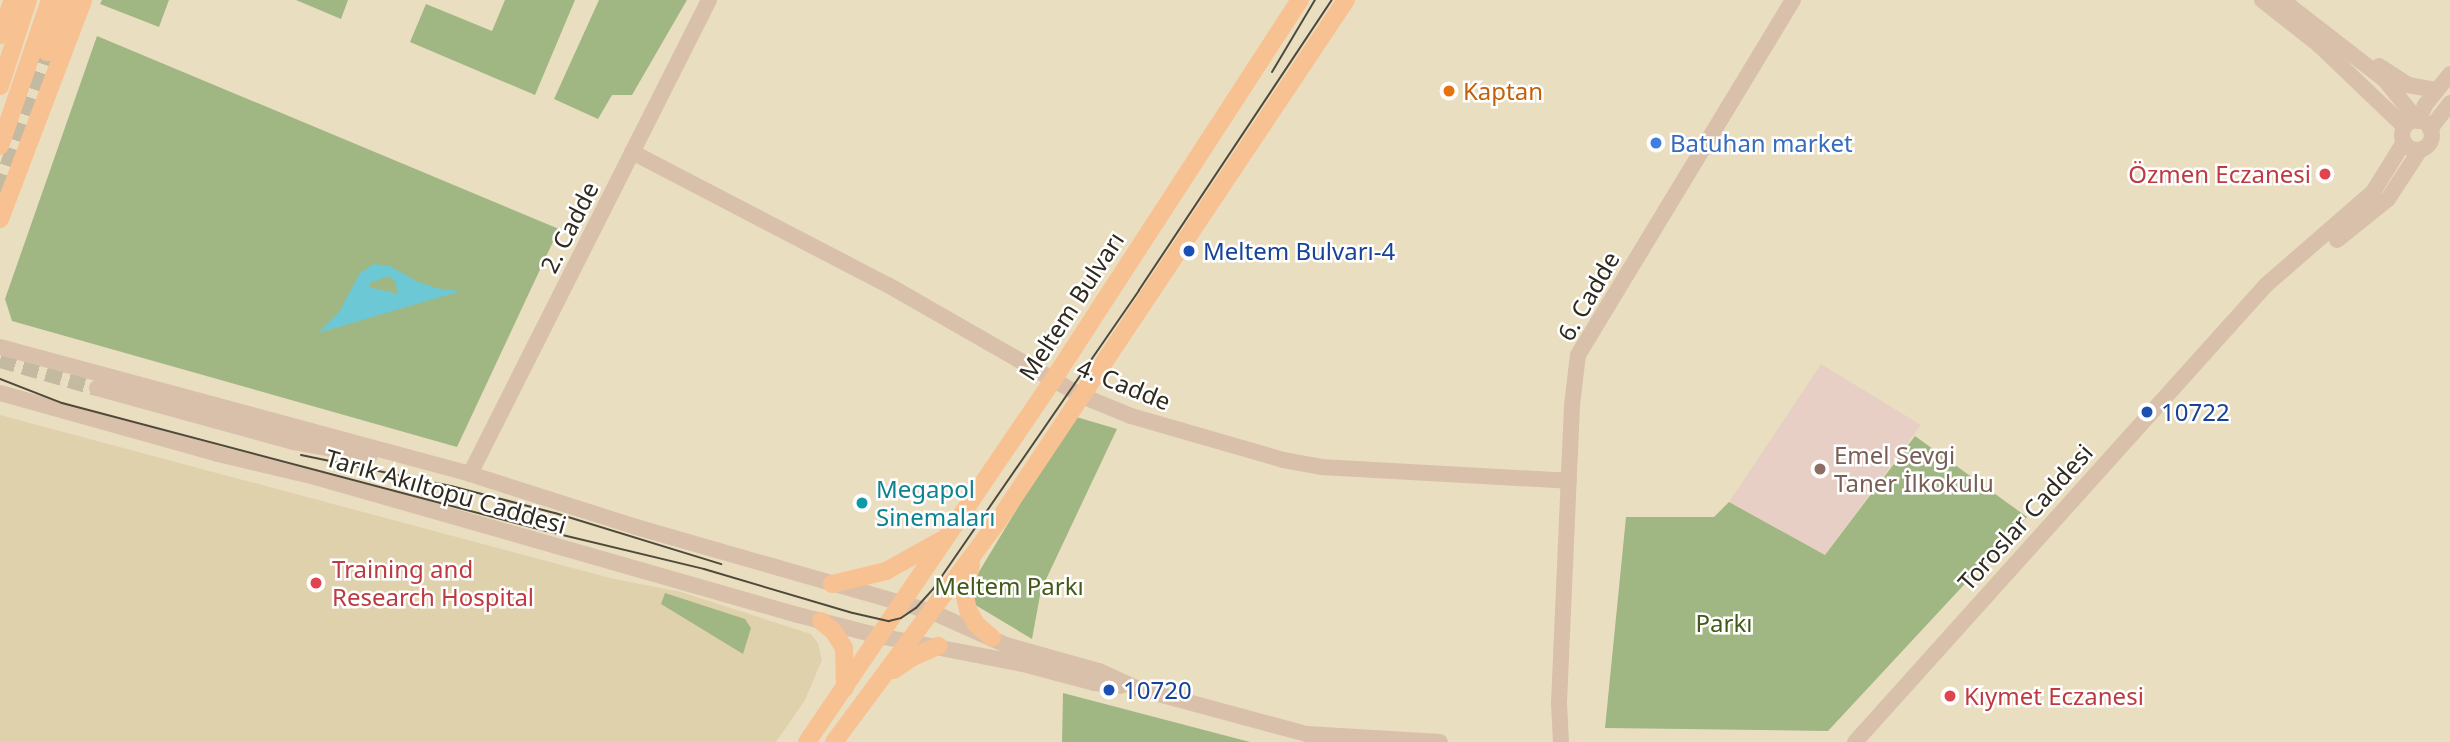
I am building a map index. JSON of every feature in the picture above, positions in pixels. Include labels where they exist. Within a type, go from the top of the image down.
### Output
[{"type":"main road","points":[[0,35],[13,0]]},
{"type":"main road","points":[[0,86],[28,0]]},
{"type":"main road","points":[[0,146],[50,0]]},
{"type":"main road","points":[[47,52],[66,0]]},
{"type":"main road","points":[[0,219],[83,0]]},
{"type":"main road","name":"2. Cadde","points":[[470,474],[709,0]]},
{"type":"main road","name":"Meltem Bulvarı","points":[[807,742],[1053,380],[1300,0]]},
{"type":"main road","points":[[834,742],[972,557],[1083,396],[1346,0]]},
{"type":"main road","name":"6. Cadde","points":[[1561,742],[1559,703],[1572,405],[1578,355],[1793,0]]},
{"type":"main road","points":[[2262,0],[2318,44],[2414,130]]},
{"type":"main road","points":[[2283,0],[2384,79],[2414,130],[2412,149],[2420,150]]},
{"type":"main road","points":[[2357,58],[2382,67],[2408,85],[2437,90]]},
{"type":"main road","name":"Toroslar Caddesi","points":[[1855,742],[2266,285],[2373,192],[2437,90],[2450,74]]},
{"type":"main road","name":"Toroslar Caddesi","points":[[2414,130],[2450,103]]},
{"type":"main road","name":"Toroslar Caddesi","points":[[2231,323],[2388,199],[2420,150],[2431,140],[2414,130]]},
{"type":"main road","name":"4. Cadde","points":[[632,152],[888,285],[1083,396],[1131,416],[1283,460],[1321,467],[1569,481]]},
{"type":"main road","points":[[0,336],[51,361]]},
{"type":"main road","name":"Tarık Akıltopu Caddesi","points":[[0,347],[470,474],[932,612],[992,638],[1044,657],[1099,671],[1136,688]]},
{"type":"main road","points":[[97,388],[293,442],[350,454],[425,462]]},
{"type":"main road","name":"Tarık Akıltopu Caddesi","points":[[0,393],[218,454],[315,477],[821,621],[1094,683],[1136,688]]},
{"type":"main road","points":[[832,584],[886,571],[943,540]]},
{"type":"main road","points":[[972,557],[965,596],[968,610],[976,624],[992,638]]},
{"type":"main road","points":[[821,621],[834,632],[844,649],[845,688]]},
{"type":"main road","points":[[873,690],[911,658],[938,646]]},
{"type":"main road","points":[[1136,688],[1306,738],[1440,742]]},
{"type":"shaded area","name":"Emel Sevgi Taner İlkokulu","points":[[1821,364],[1921,425],[1825,555],[1729,502]]},
{"type":"shaded area","name":"Training and Research Hospital","points":[[0,415],[610,578],[681,592],[811,634],[818,643],[822,660],[805,700],[776,742],[0,742]]},
{"type":"green space","points":[[102,0],[169,0],[159,27],[100,4]]},
{"type":"green space","points":[[296,0],[348,0],[341,19]]},
{"type":"green space","points":[[505,0],[575,0],[535,95],[410,42],[426,4],[492,31]]},
{"type":"green space","points":[[599,0],[687,0],[632,95],[612,95],[598,119],[554,99]]},
{"type":"green space","points":[[97,36],[559,229],[457,447],[12,321],[5,299]]},
{"type":"green space","name":"Meltem Parkı","points":[[1073,416],[1117,429],[1041,590],[1032,639],[972,603],[968,590]]},
{"type":"green space","name":"Parkı","points":[[1915,436],[2027,517],[1828,731],[1605,728],[1626,517],[1714,517],[1729,502],[1825,555]]},
{"type":"green space","points":[[665,593],[745,619],[751,628],[743,654],[661,604]]},
{"type":"green space","points":[[1063,693],[1250,742],[1062,742]]},
{"type":"water","points":[[374,264],[390,266],[418,282],[440,289],[461,291],[318,333],[339,312],[360,273]],"holes":[[[388,276],[395,281],[398,294],[369,287],[370,283]]]},
{"type":"tunnel","points":[[0,192],[47,52]]},
{"type":"tunnel","points":[[0,360],[97,388]]},
{"type":"tram line","points":[[1272,72],[1315,0]]},
{"type":"tram line","points":[[0,379],[62,403],[550,532],[704,569],[853,613],[889,621],[901,618],[916,608],[933,589],[1139,290],[1332,0]]},
{"type":"tram line","points":[[301,455],[451,486],[555,513],[721,564]]},
{"type":"place","name":"Kaptan","points":[[1449,91]]},
{"type":"place","name":"Batuhan market","points":[[1656,143]]},
{"type":"place","name":"Özmen Eczanesi","points":[[2325,174]]},
{"type":"place","name":"Meltem Bulvarı-4","points":[[1189,251]]},
{"type":"place","name":"10722","points":[[2147,412]]},
{"type":"place","name":"Emel Sevgi Taner İlkokulu","points":[[1820,469]]},
{"type":"place","name":"Megapol Sinemaları","points":[[862,503]]},
{"type":"place","name":"Training and Research Hospital","points":[[316,583]]},
{"type":"place","name":"10720","points":[[1109,690]]},
{"type":"place","name":"Kıymet Eczanesi","points":[[1950,696]]}]
